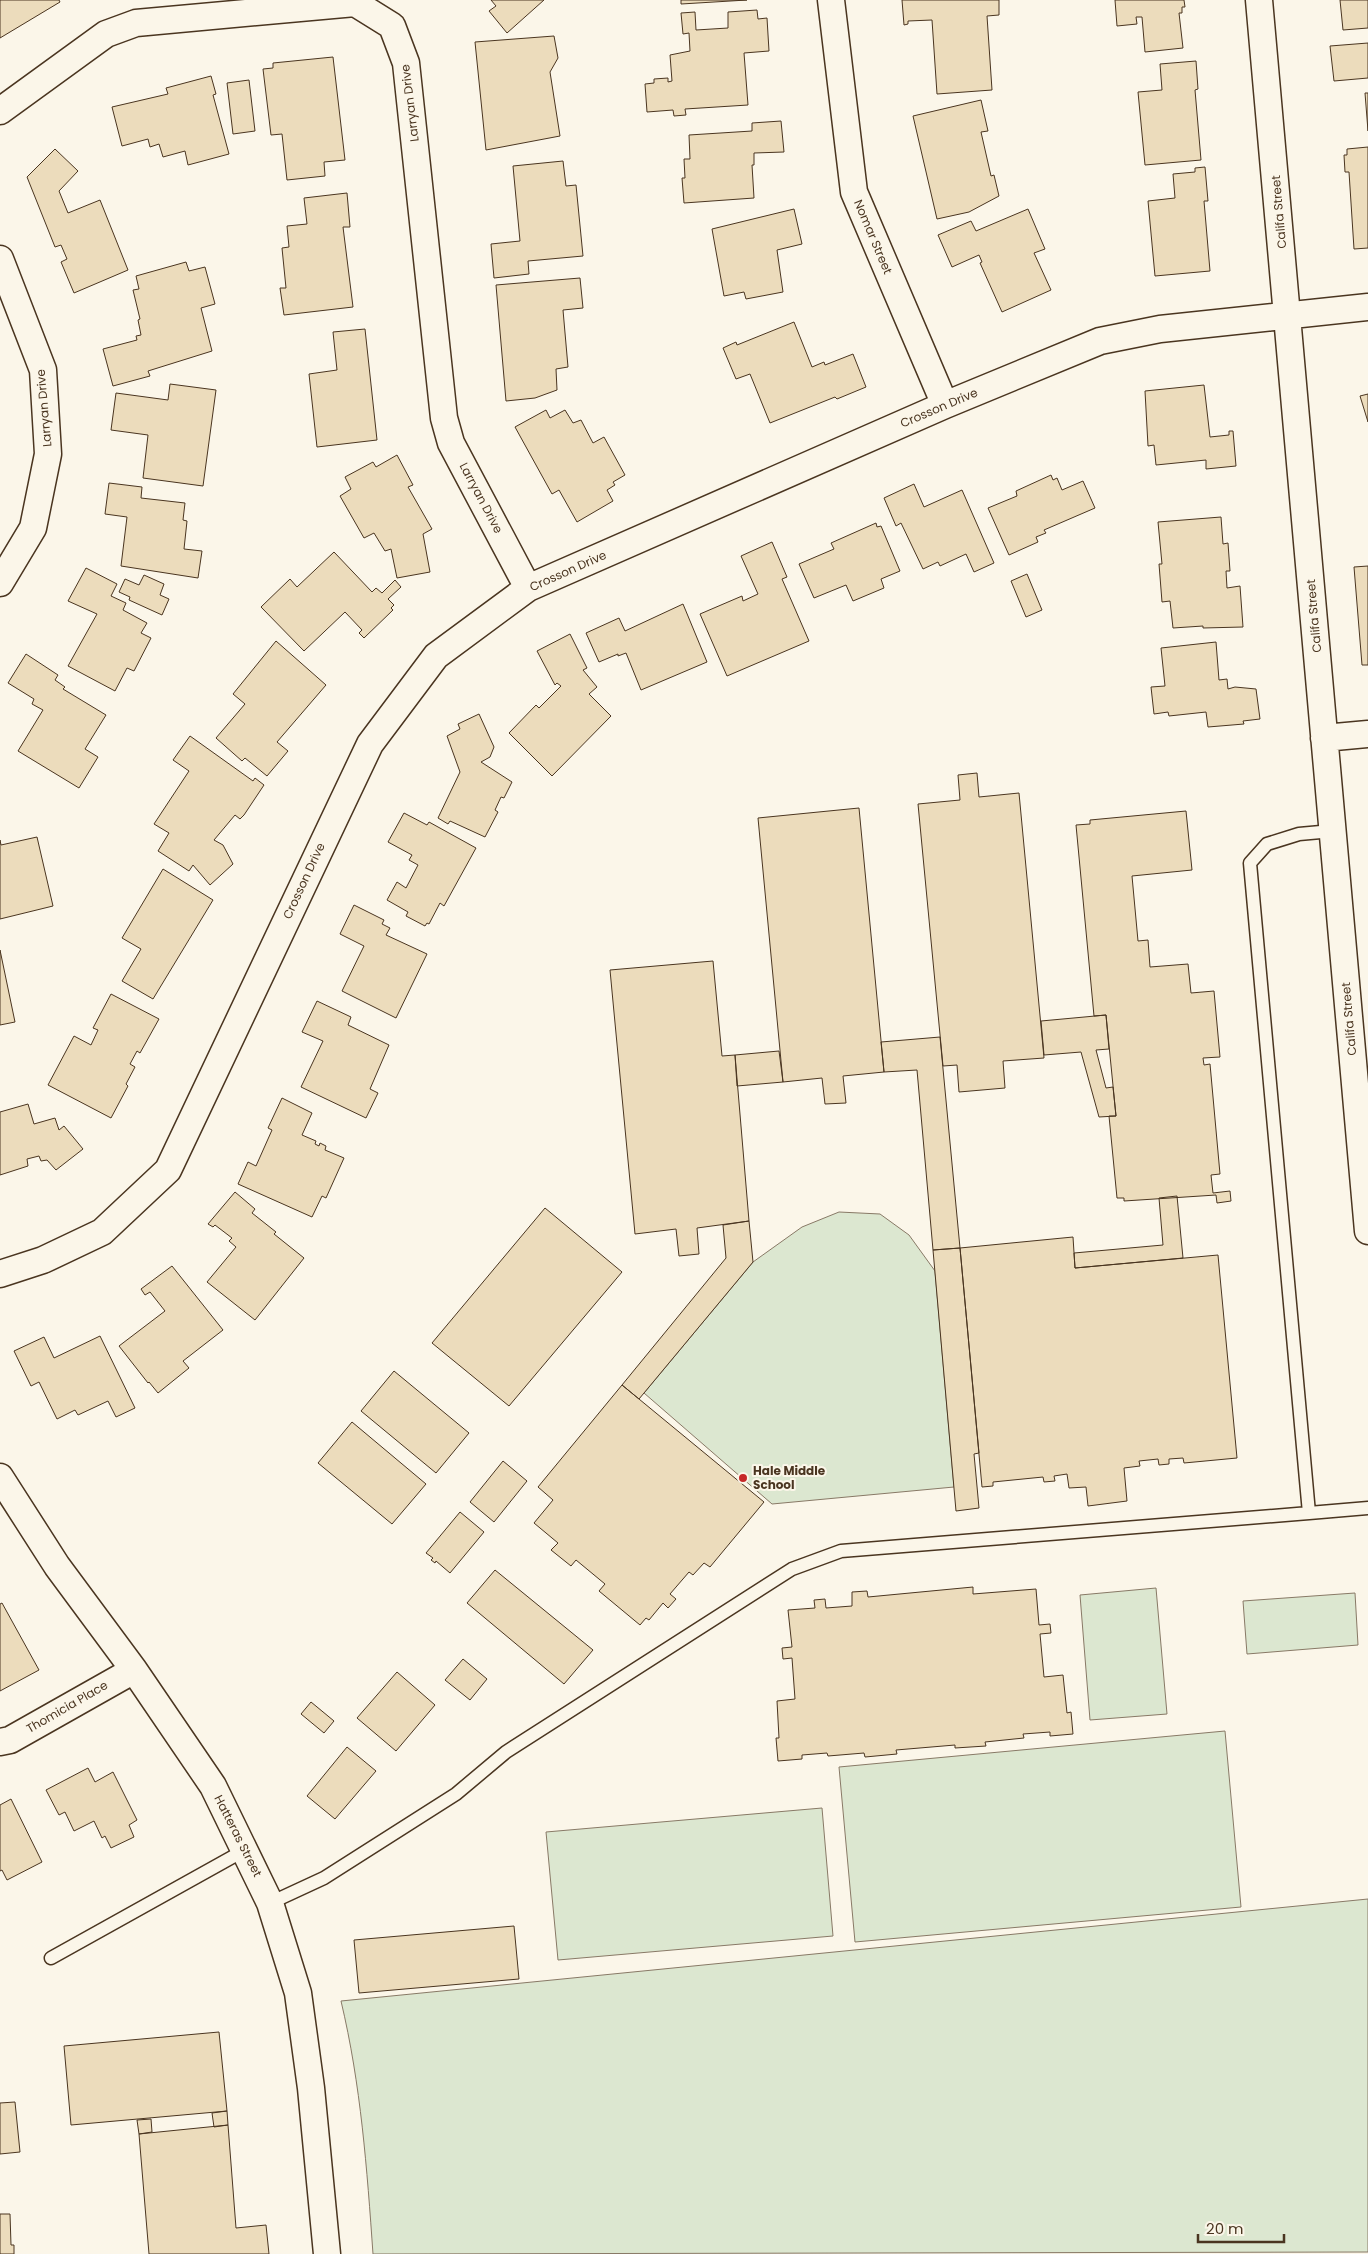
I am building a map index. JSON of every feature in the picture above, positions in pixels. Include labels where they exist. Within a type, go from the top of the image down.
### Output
[{"type":"street","name":"Nomar Street","points":[[831,0],[854,192],[944,405]]},
{"type":"street","name":"Califa Street","points":[[1259,0],[1289,316],[1368,1231]]},
{"type":"street","name":"Larryan Drive","points":[[0,111],[106,34],[136,23],[355,3],[392,26],[406,63],[444,418],[451,442],[528,588]]},
{"type":"street","name":"Larryan Drive","points":[[0,259],[43,370],[48,454],[33,528],[0,583]]},
{"type":"street","name":"Crosson Drive","points":[[0,1274],[44,1260],[102,1232],[168,1170],[370,744],[436,656],[528,588],[944,405],[1100,341],[1160,329],[1368,307]]},
{"type":"street","points":[[1324,738],[1368,734]]},
{"type":"street","name":"Hatteras Street","points":[[0,1478],[57,1566],[134,1670],[213,1786],[270,1903],[298,1993],[311,2088],[327,2254]]},
{"type":"street","name":"Thomicia Place","points":[[0,1742],[10,1740],[134,1670]]},
{"type":"lane","points":[[1309,1513],[1250,864],[1267,844],[1299,834],[1332,831]]},
{"type":"lane","points":[[270,1903],[324,1878],[456,1794],[506,1752],[792,1569],[841,1551],[1368,1508]]},
{"type":"lane","points":[[51,1958],[245,1850]]},
{"type":"green space","points":[[839,1212],[880,1214],[909,1235],[935,1271],[954,1487],[772,1504],[644,1393],[753,1262],[802,1227]]},
{"type":"green space","points":[[1156,1588],[1167,1714],[1090,1720],[1080,1595]]},
{"type":"green space","points":[[1355,1593],[1358,1645],[1247,1654],[1243,1601]]},
{"type":"green space","points":[[1225,1731],[1241,1907],[855,1942],[839,1767]]},
{"type":"green space","points":[[822,1808],[833,1936],[558,1960],[546,1832]]},
{"type":"green space","points":[[1368,1899],[1368,2252],[373,2254],[366,2159],[354,2064],[341,2001]]},
{"type":"building","points":[[0,0],[59,0],[60,2],[0,38]]},
{"type":"building","points":[[491,0],[544,0],[507,33],[489,11],[496,6]]},
{"type":"building","points":[[681,0],[747,0],[681,4]]},
{"type":"building","points":[[902,0],[999,0],[999,15],[987,16],[992,90],[937,94],[932,20],[908,21],[908,24],[904,25]]},
{"type":"building","points":[[1115,0],[1184,0],[1185,7],[1182,7],[1182,13],[1179,13],[1183,48],[1145,52],[1142,17],[1136,17],[1137,24],[1117,26]]},
{"type":"building","points":[[1340,0],[1368,0],[1368,28],[1343,30]]},
{"type":"building","points":[[757,10],[758,19],[767,18],[769,51],[744,53],[748,105],[685,109],[686,115],[674,116],[673,110],[647,112],[645,84],[654,83],[654,79],[668,78],[668,82],[672,81],[670,55],[690,51],[689,33],[683,34],[681,13],[695,12],[696,30],[728,28],[728,12]]},
{"type":"building","points":[[554,36],[558,58],[550,72],[560,136],[486,150],[475,42]]},
{"type":"building","points":[[1368,43],[1368,78],[1334,81],[1330,46]]},
{"type":"building","points":[[333,57],[345,160],[324,162],[325,176],[287,180],[282,134],[271,135],[263,69],[273,68],[273,63]]},
{"type":"building","points":[[1196,61],[1198,89],[1195,90],[1201,160],[1145,165],[1138,92],[1162,90],[1160,64]]},
{"type":"building","points":[[211,76],[216,94],[213,95],[229,154],[188,165],[185,151],[163,157],[159,144],[150,147],[148,139],[122,146],[112,107],[168,94],[166,88]]},
{"type":"building","points":[[249,80],[255,131],[233,134],[227,83]]},
{"type":"building","points":[[1365,93],[1368,93],[1368,131]]},
{"type":"building","points":[[981,100],[988,131],[981,132],[991,176],[994,175],[999,196],[969,212],[937,219],[913,116]]},
{"type":"building","points":[[781,121],[784,152],[754,153],[754,165],[752,165],[754,198],[684,203],[682,178],[685,178],[684,159],[690,159],[689,135],[752,131],[752,123]]},
{"type":"building","points":[[1368,147],[1368,248],[1354,249],[1349,172],[1345,172],[1344,155],[1347,155],[1347,149]]},
{"type":"building","points":[[55,149],[78,171],[59,191],[68,213],[100,200],[128,270],[74,293],[61,262],[67,259],[61,245],[55,247],[27,177]]},
{"type":"building","points":[[563,161],[566,186],[576,185],[583,256],[528,261],[529,274],[494,278],[491,244],[520,241],[513,166]]},
{"type":"building","points":[[1205,167],[1208,201],[1204,201],[1210,271],[1155,276],[1148,201],[1175,198],[1173,174],[1195,172],[1195,168]]},
{"type":"building","points":[[347,193],[350,227],[343,227],[353,307],[284,315],[280,288],[286,288],[282,248],[289,247],[287,226],[307,224],[304,198]]},
{"type":"building","points":[[794,209],[802,244],[777,250],[783,292],[746,299],[744,292],[724,296],[712,229]]},
{"type":"building","points":[[1028,209],[1045,249],[1034,253],[1051,290],[1002,312],[980,263],[982,262],[979,255],[952,267],[938,235],[971,221],[976,231]]},
{"type":"building","points":[[186,262],[189,271],[205,267],[215,304],[201,308],[212,351],[148,371],[150,376],[113,386],[103,349],[137,340],[136,336],[141,335],[138,320],[140,319],[133,290],[139,289],[136,276]]},
{"type":"building","points":[[580,278],[583,308],[563,310],[568,367],[556,369],[557,390],[535,398],[506,401],[496,285]]},
{"type":"building","points":[[794,322],[812,367],[824,362],[825,365],[853,354],[866,387],[837,399],[835,397],[770,423],[750,374],[736,379],[723,348],[736,342],[737,345]]},
{"type":"building","points":[[365,329],[377,440],[317,447],[309,374],[337,370],[333,332]]},
{"type":"building","points":[[170,384],[216,390],[203,486],[143,478],[148,435],[111,430],[116,393],[168,400]]},
{"type":"building","points":[[1204,385],[1210,437],[1229,435],[1229,431],[1233,431],[1236,466],[1206,469],[1206,460],[1156,465],[1154,445],[1148,446],[1145,391]]},
{"type":"building","points":[[1368,394],[1368,422],[1360,396]]},
{"type":"building","points":[[546,410],[550,418],[565,410],[573,423],[581,420],[593,443],[604,437],[625,475],[613,482],[615,485],[607,490],[613,501],[577,522],[559,490],[552,494],[515,427]]},
{"type":"building","points":[[397,455],[413,485],[408,487],[432,529],[423,534],[430,572],[397,578],[391,549],[385,551],[374,533],[364,538],[340,496],[351,489],[345,477],[373,462],[376,467]]},
{"type":"building","points":[[1051,475],[1053,480],[1057,478],[1062,490],[1083,481],[1095,508],[1044,530],[1046,533],[1036,537],[1038,542],[1009,555],[988,508],[1017,496],[1016,491]]},
{"type":"building","points":[[109,483],[142,487],[141,498],[185,503],[183,520],[187,521],[184,549],[202,551],[198,578],[121,566],[127,517],[105,514]]},
{"type":"building","points":[[914,484],[924,507],[962,490],[994,563],[974,572],[966,554],[940,566],[938,562],[923,569],[901,523],[896,526],[884,498]]},
{"type":"building","points":[[1221,517],[1223,544],[1228,543],[1230,571],[1226,571],[1227,588],[1240,586],[1243,627],[1203,628],[1203,626],[1173,628],[1170,601],[1162,602],[1159,564],[1162,564],[1158,522]]},
{"type":"building","points":[[876,523],[877,527],[881,526],[900,571],[881,579],[884,588],[853,601],[846,585],[814,598],[799,564],[834,549],[831,543]]},
{"type":"building","points":[[772,542],[787,577],[782,579],[809,641],[727,676],[700,614],[742,596],[743,601],[758,594],[741,556]]},
{"type":"building","points":[[334,552],[372,592],[376,588],[382,593],[395,580],[401,587],[388,599],[394,605],[391,608],[393,610],[364,638],[359,633],[362,630],[345,612],[304,651],[261,607],[290,579],[297,587]]},
{"type":"building","points":[[1368,566],[1368,665],[1362,665],[1354,567]]},
{"type":"building","points":[[86,568],[117,584],[111,596],[126,603],[123,610],[147,623],[141,633],[151,638],[134,671],[127,668],[115,691],[68,666],[97,614],[68,601]]},
{"type":"building","points":[[1027,574],[1042,610],[1026,617],[1011,581]]},
{"type":"building","points":[[144,575],[164,584],[160,595],[169,599],[162,615],[129,600],[130,597],[119,592],[125,579],[139,585]]},
{"type":"building","points":[[683,604],[707,662],[641,690],[626,653],[618,656],[618,654],[599,662],[586,633],[619,618],[625,631]]},
{"type":"building","points":[[570,634],[587,668],[583,670],[597,687],[589,694],[611,716],[552,776],[509,733],[536,705],[539,708],[561,686],[557,683],[555,685],[537,651]]},
{"type":"building","points":[[276,641],[326,685],[277,742],[288,751],[267,776],[245,758],[242,761],[216,738],[245,704],[233,694]]},
{"type":"building","points":[[1216,642],[1219,680],[1227,679],[1228,689],[1235,687],[1256,689],[1260,719],[1243,721],[1244,724],[1208,727],[1206,712],[1169,716],[1168,712],[1154,714],[1151,687],[1165,686],[1161,648]]},
{"type":"building","points":[[26,654],[58,675],[55,680],[65,687],[63,689],[106,715],[85,749],[98,757],[79,788],[18,751],[43,710],[32,704],[34,699],[8,683]]},
{"type":"building","points":[[479,714],[494,747],[490,757],[481,762],[512,782],[504,798],[501,797],[495,810],[498,812],[485,837],[450,821],[448,824],[438,818],[460,772],[447,736],[460,729],[458,724]]},
{"type":"building","points":[[190,736],[253,781],[255,778],[264,785],[244,815],[240,819],[235,815],[214,840],[223,845],[233,864],[210,885],[193,865],[189,871],[158,851],[169,833],[154,824],[189,771],[173,760]]},
{"type":"building","points":[[977,773],[979,797],[1019,793],[1044,1058],[1003,1061],[1005,1088],[959,1092],[957,1065],[943,1066],[918,804],[960,800],[958,775]]},
{"type":"building","points":[[859,808],[884,1072],[843,1076],[846,1103],[825,1104],[822,1078],[783,1082],[758,818]]},
{"type":"building","points":[[1186,811],[1192,870],[1132,876],[1138,941],[1148,940],[1150,967],[1188,964],[1191,993],[1214,991],[1220,1057],[1203,1058],[1204,1065],[1210,1064],[1220,1174],[1211,1175],[1213,1193],[1230,1191],[1231,1201],[1217,1203],[1216,1195],[1124,1201],[1124,1198],[1117,1198],[1109,1116],[1116,1116],[1106,1015],[1094,1016],[1076,825],[1090,824],[1090,820]]},
{"type":"building","points":[[404,813],[427,825],[429,822],[476,848],[444,906],[440,903],[429,924],[427,923],[425,926],[406,916],[408,912],[387,900],[397,882],[406,888],[418,865],[409,860],[412,855],[388,842]]},
{"type":"building","points":[[37,837],[53,906],[0,919],[0,840],[1,845]]},
{"type":"building","points":[[163,869],[213,900],[153,999],[122,981],[141,949],[122,938]]},
{"type":"building","points":[[354,905],[384,920],[382,924],[390,928],[386,935],[427,954],[396,1018],[342,991],[364,946],[340,934]]},
{"type":"building","points":[[0,950],[15,1022],[0,1025]]},
{"type":"building","points":[[713,961],[722,1056],[735,1055],[749,1221],[697,1228],[699,1254],[679,1256],[676,1229],[635,1234],[610,970]]},
{"type":"building","points":[[111,994],[159,1019],[140,1053],[137,1051],[130,1064],[135,1067],[126,1084],[128,1086],[111,1118],[48,1085],[74,1036],[91,1045],[98,1030],[93,1028]]},
{"type":"building","points":[[317,1001],[351,1017],[348,1025],[389,1045],[370,1089],[378,1093],[366,1118],[301,1087],[323,1041],[302,1032]]},
{"type":"building","points":[[1106,1015],[1109,1049],[1096,1050],[1106,1088],[1113,1087],[1116,1116],[1099,1117],[1081,1052],[1044,1055],[1041,1021]]},
{"type":"building","points":[[940,1037],[960,1248],[933,1250],[917,1070],[884,1072],[881,1042]]},
{"type":"building","points":[[779,1051],[783,1082],[737,1086],[735,1055]]},
{"type":"building","points":[[282,1098],[312,1113],[302,1135],[316,1141],[315,1144],[319,1146],[320,1143],[326,1146],[325,1150],[344,1158],[326,1198],[322,1196],[312,1217],[238,1184],[248,1162],[256,1166],[272,1130],[268,1128]]},
{"type":"building","points":[[28,1104],[34,1124],[55,1118],[59,1130],[64,1126],[83,1149],[56,1170],[47,1160],[41,1161],[39,1156],[27,1159],[28,1166],[0,1175],[0,1112]]},
{"type":"building","points":[[235,1192],[255,1209],[252,1213],[304,1258],[255,1320],[207,1282],[236,1247],[229,1241],[232,1238],[215,1225],[213,1227],[208,1224]]},
{"type":"building","points":[[1177,1196],[1183,1258],[1075,1268],[1074,1253],[1163,1245],[1159,1198]]},
{"type":"building","points":[[545,1208],[622,1272],[509,1406],[432,1343]]},
{"type":"building","points":[[749,1221],[753,1262],[639,1399],[622,1385],[726,1258],[723,1225]]},
{"type":"building","points":[[1073,1237],[1075,1268],[1218,1255],[1237,1458],[1184,1463],[1183,1458],[1169,1459],[1169,1464],[1159,1465],[1158,1459],[1139,1461],[1140,1466],[1124,1468],[1127,1501],[1088,1506],[1086,1487],[1069,1488],[1067,1474],[1054,1476],[1055,1481],[1044,1482],[1043,1477],[993,1482],[993,1486],[982,1487],[960,1248]]},
{"type":"building","points":[[960,1248],[979,1453],[974,1454],[979,1508],[956,1511],[933,1250]]},
{"type":"building","points":[[172,1266],[223,1330],[183,1361],[189,1368],[158,1393],[119,1346],[165,1311],[150,1292],[145,1295],[141,1289]]},
{"type":"building","points":[[100,1336],[135,1408],[116,1417],[108,1401],[78,1415],[75,1410],[57,1419],[39,1382],[31,1386],[14,1351],[44,1337],[54,1358]]},
{"type":"building","points":[[394,1371],[469,1433],[436,1473],[361,1411]]},
{"type":"building","points":[[622,1385],[764,1502],[710,1567],[704,1563],[693,1575],[689,1572],[670,1594],[676,1599],[668,1608],[663,1603],[649,1620],[646,1618],[640,1625],[599,1591],[605,1584],[576,1560],[571,1566],[551,1550],[558,1543],[534,1523],[553,1500],[538,1487]]},
{"type":"building","points":[[352,1422],[426,1484],[392,1524],[318,1463]]},
{"type":"building","points":[[503,1461],[527,1481],[494,1522],[470,1502]]},
{"type":"building","points":[[460,1512],[484,1532],[450,1573],[436,1561],[435,1563],[431,1560],[433,1558],[426,1553]]},
{"type":"building","points":[[495,1570],[593,1650],[564,1684],[467,1603]]},
{"type":"building","points":[[973,1587],[973,1594],[1036,1589],[1039,1625],[1050,1624],[1051,1633],[1040,1634],[1044,1677],[1063,1675],[1067,1713],[1071,1712],[1073,1734],[1050,1736],[1050,1732],[1023,1734],[1024,1738],[985,1742],[986,1746],[955,1748],[955,1745],[896,1750],[897,1754],[865,1757],[864,1753],[828,1756],[827,1753],[802,1755],[802,1759],[778,1761],[776,1738],[779,1738],[777,1701],[795,1699],[792,1658],[783,1659],[782,1648],[792,1647],[788,1610],[815,1608],[814,1600],[825,1599],[826,1608],[852,1606],[852,1592],[867,1591],[868,1597]]},
{"type":"building","points":[[2,1603],[39,1670],[0,1691],[0,1604]]},
{"type":"building","points":[[463,1659],[487,1679],[470,1700],[445,1680]]},
{"type":"building","points":[[397,1672],[435,1705],[396,1751],[357,1718]]},
{"type":"building","points":[[311,1702],[334,1721],[324,1733],[301,1714]]},
{"type":"building","points":[[347,1747],[376,1771],[335,1819],[307,1796]]},
{"type":"building","points":[[88,1768],[95,1782],[113,1772],[137,1820],[129,1825],[134,1837],[111,1848],[105,1836],[102,1838],[94,1821],[74,1831],[65,1812],[59,1815],[46,1790]]},
{"type":"building","points":[[11,1799],[42,1862],[7,1880],[2,1870],[0,1871],[0,1805]]},
{"type":"building","points":[[514,1926],[519,1979],[359,1993],[354,1940]]},
{"type":"building","points":[[219,2032],[227,2111],[71,2125],[64,2046]]},
{"type":"building","points":[[15,2102],[20,2152],[0,2154],[0,2103]]},
{"type":"building","points":[[227,2111],[228,2125],[214,2127],[212,2113]]},
{"type":"building","points":[[151,2119],[152,2132],[139,2134],[137,2120]]},
{"type":"building","points":[[228,2125],[236,2228],[266,2225],[269,2254],[149,2254],[139,2134]]},
{"type":"building","points":[[0,2214],[10,2214],[11,2245],[14,2245],[14,2254],[0,2254]]},
{"type":"place","name":"Hale Middle School","points":[[743,1478]]}]
